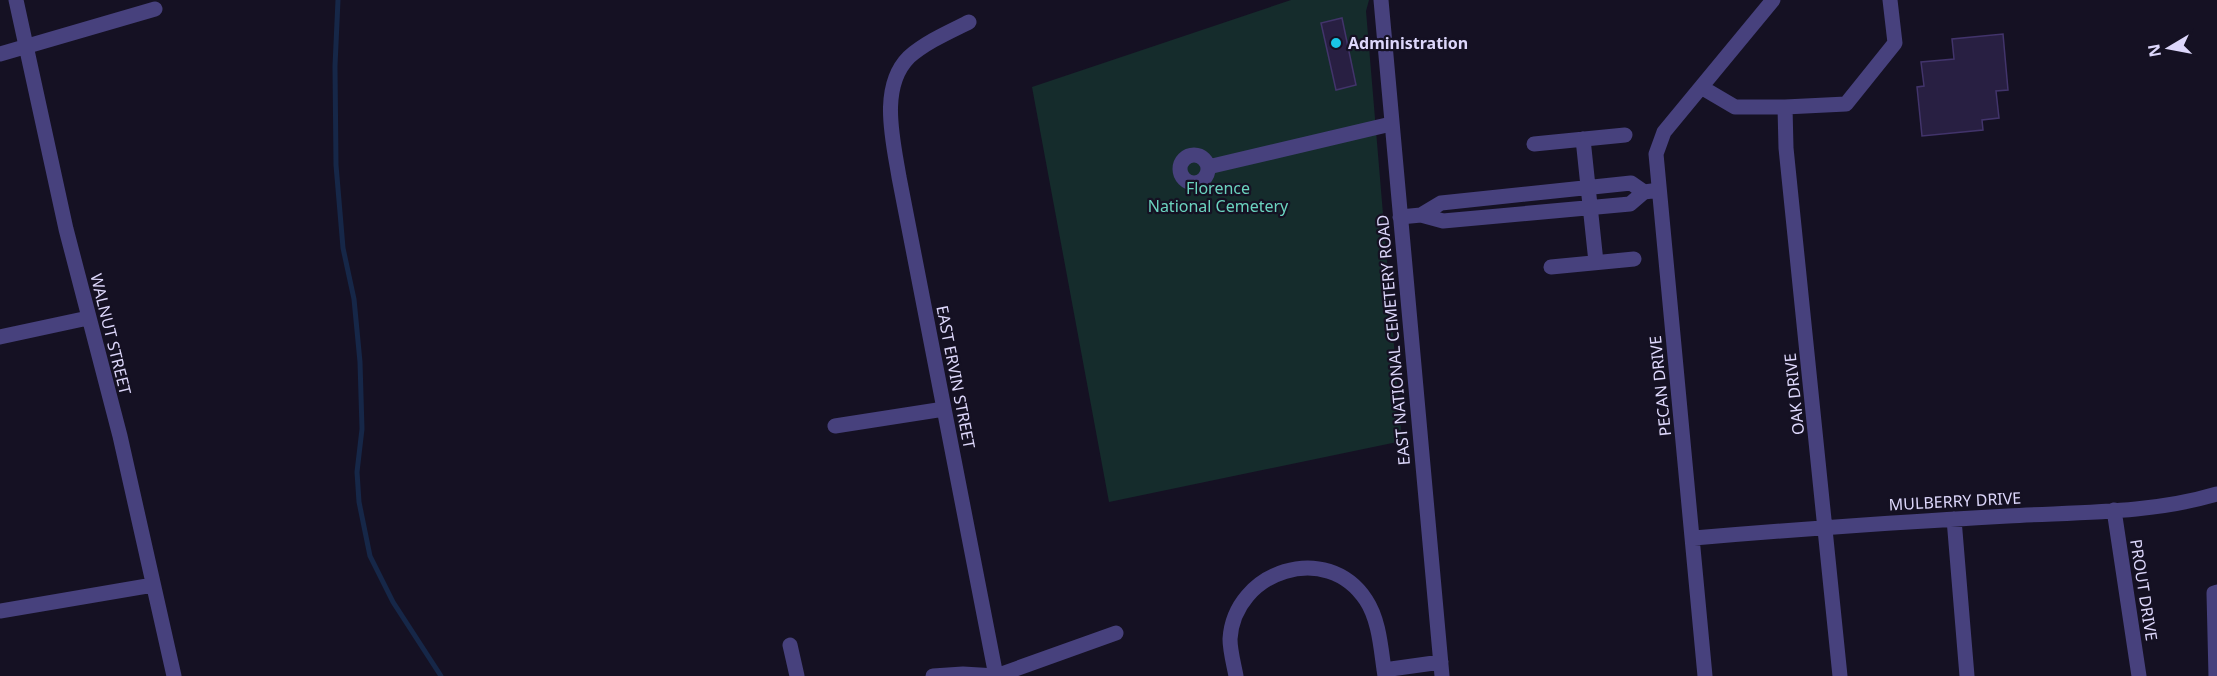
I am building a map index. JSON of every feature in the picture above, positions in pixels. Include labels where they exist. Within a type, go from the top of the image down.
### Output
[{"type":"street","name":"WALNUT STREET","points":[[16,0],[88,318],[120,436],[174,676]]},
{"type":"street","name":"EAST NATIONAL CEMETERY ROAD","points":[[1381,0],[1442,669]]},
{"type":"street","points":[[1773,0],[1701,87],[1735,106],[1785,107],[1845,104],[1895,43],[1890,0]]},
{"type":"street","points":[[0,54],[155,9]]},
{"type":"street","name":"EAST ERVIN STREET","points":[[969,22],[921,48],[908,59],[892,91],[892,138],[996,676]]},
{"type":"street","name":"PECAN DRIVE","points":[[1701,87],[1664,132],[1656,154],[1652,191],[1694,538],[1705,676]]},
{"type":"street","name":"OAK DRIVE","points":[[1785,107],[1786,148],[1840,676]]},
{"type":"street","points":[[1208,167],[1391,124]]},
{"type":"street","points":[[1534,144],[1625,135]]},
{"type":"street","points":[[1583,139],[1596,262]]},
{"type":"street","points":[[1421,215],[1441,203],[1631,183],[1652,191]]},
{"type":"street","points":[[1400,217],[1421,215],[1443,221],[1630,204],[1652,191]]},
{"type":"street","points":[[1551,267],[1634,259]]},
{"type":"street","points":[[0,337],[88,318]]},
{"type":"street","points":[[835,426],[944,409]]},
{"type":"street","name":"MULBERRY DRIVE","points":[[1694,538],[1826,527],[2114,510],[2159,506],[2217,494]]},
{"type":"street","name":"PROUT DRIVE","points":[[2114,510],[2139,676]]},
{"type":"street","points":[[1954,519],[1967,676]]},
{"type":"street","points":[[1236,676],[1230,640],[1235,619],[1245,599],[1256,586],[1272,575],[1291,569],[1310,567],[1331,573],[1347,581],[1366,600],[1375,622],[1384,673],[1442,669]]},
{"type":"street","points":[[0,611],[153,585]]},
{"type":"street","points":[[2216,676],[2214,593],[2217,592]]},
{"type":"street","points":[[933,676],[963,674],[996,676],[1116,633]]},
{"type":"street","points":[[790,645],[797,676]]},
{"type":"green space","name":"Florence National Cemetery","points":[[1291,0],[1369,0],[1366,11],[1402,441],[1109,502],[1032,87]]},
{"type":"building","name":"Administration","points":[[1342,18],[1356,85],[1336,90],[1321,23]]},
{"type":"building","points":[[2003,34],[2008,90],[1996,91],[1999,118],[1982,120],[1983,130],[1922,136],[1917,87],[1924,86],[1921,62],[1954,59],[1952,39]]},
{"type":"waterway","points":[[338,0],[335,66],[336,165],[343,248],[354,299],[360,362],[362,429],[357,472],[359,502],[370,556],[393,602],[441,676]]},
{"type":"place","name":"Administration","points":[[1336,43]]}]
